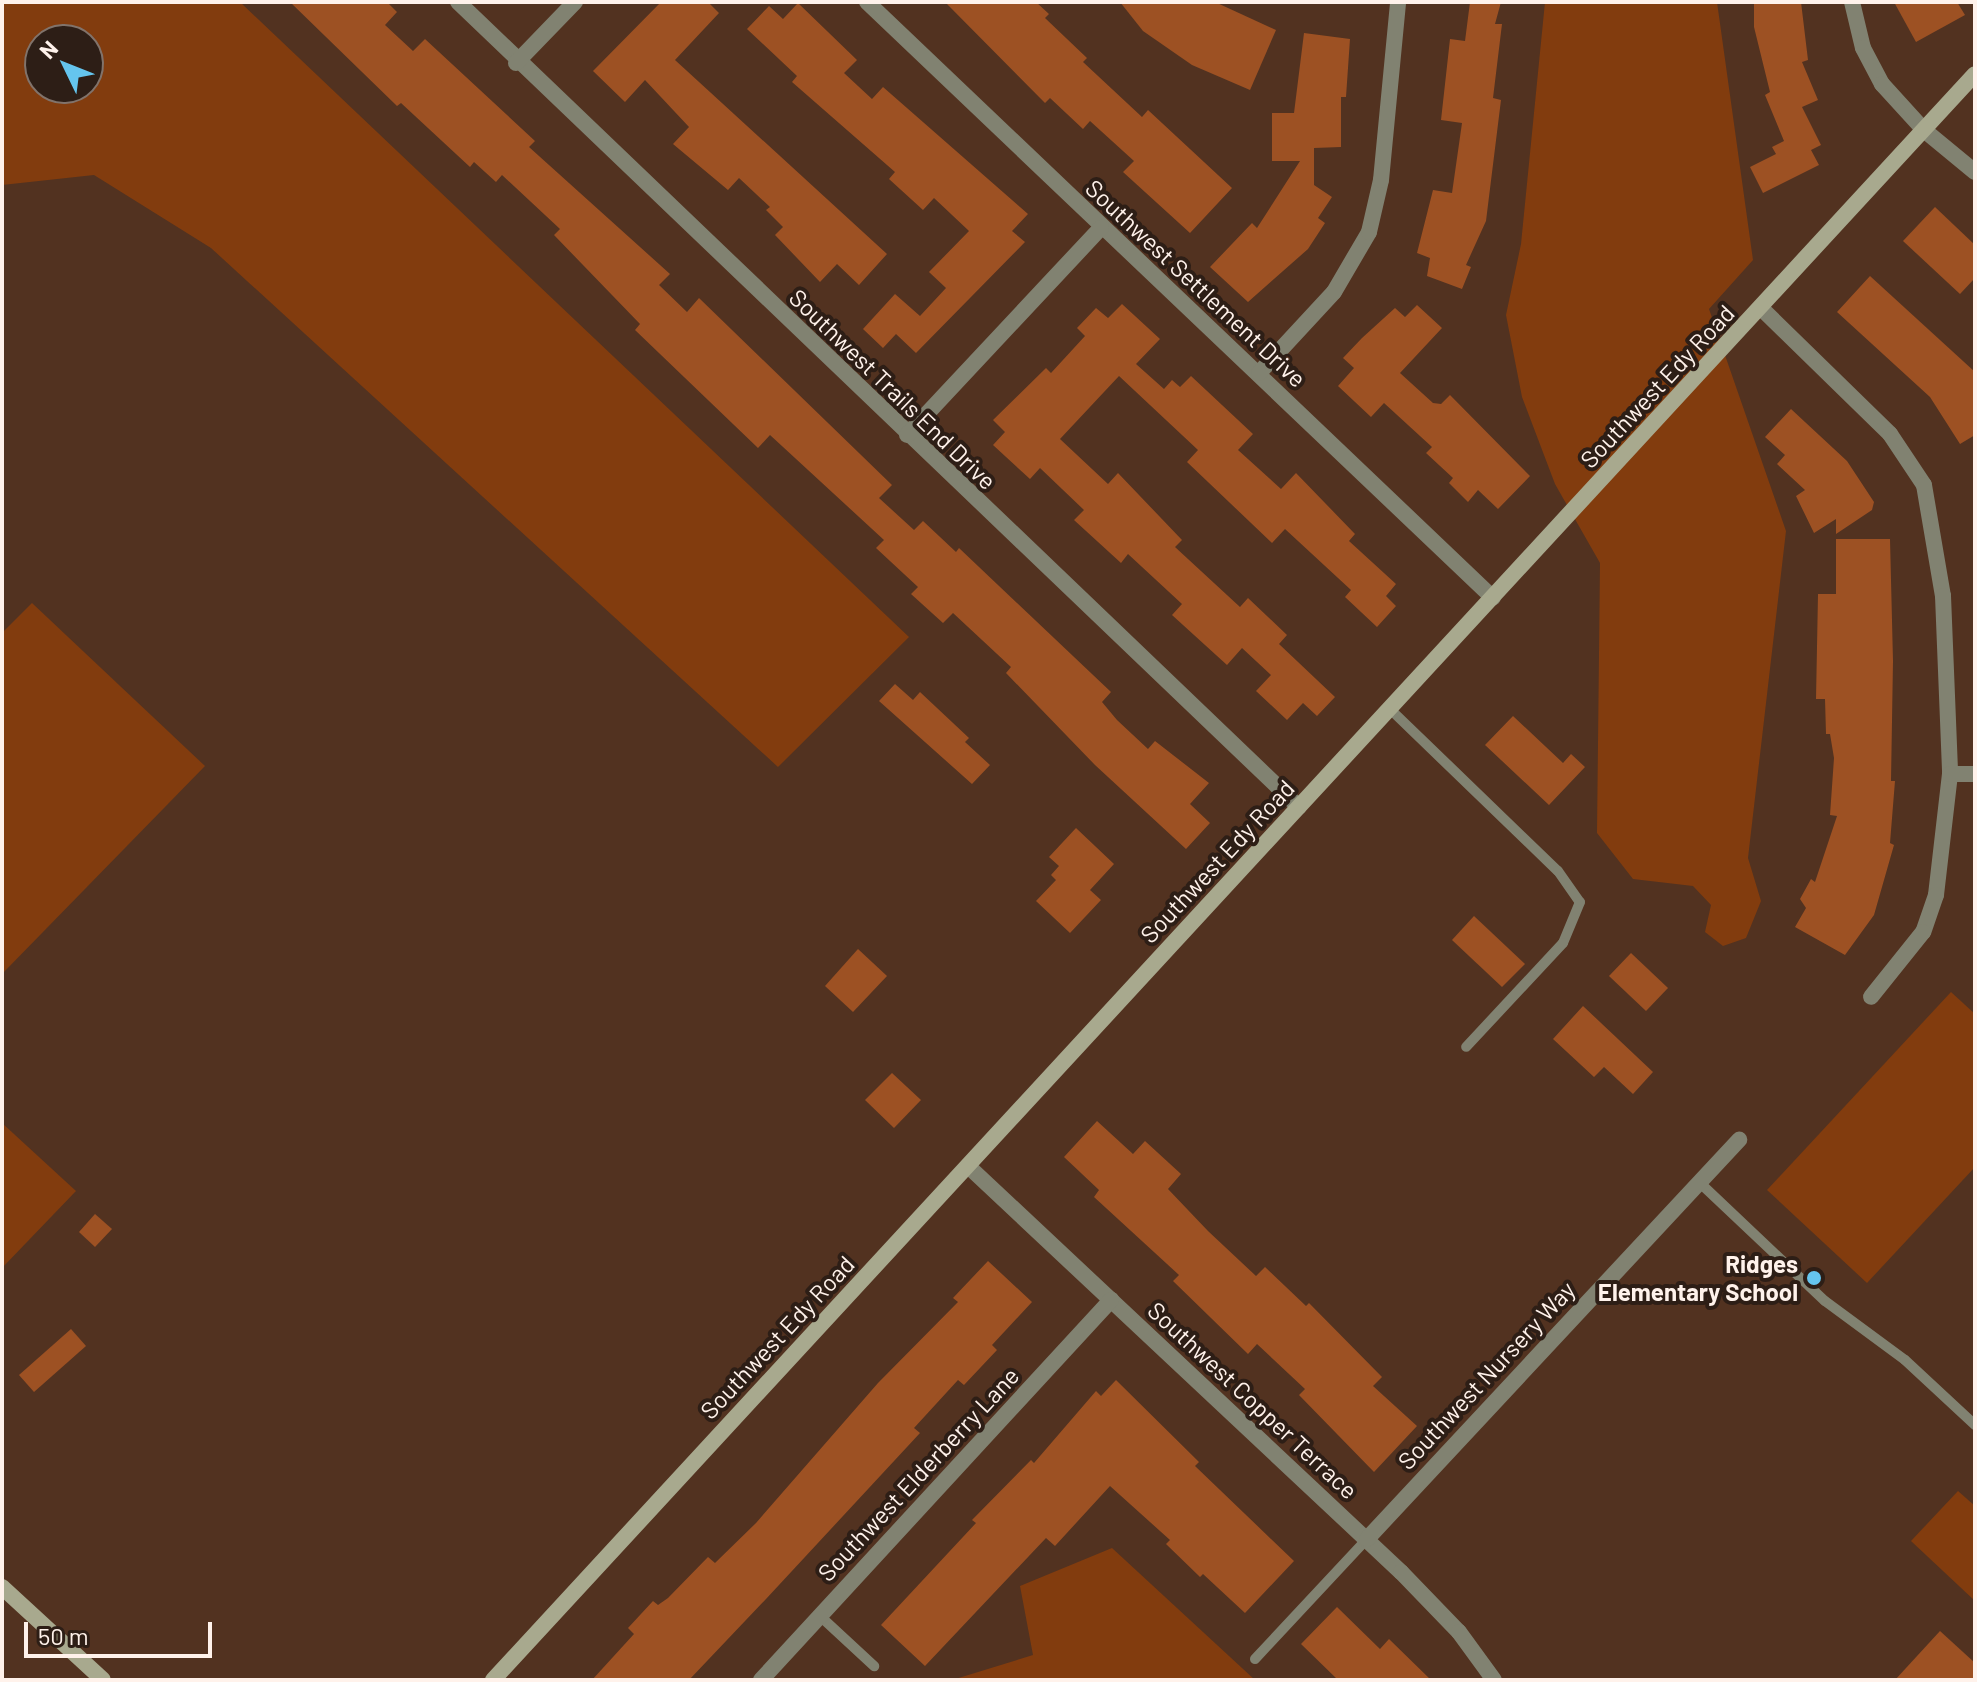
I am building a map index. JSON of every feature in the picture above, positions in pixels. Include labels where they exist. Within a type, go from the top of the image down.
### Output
[{"type":"main road","name":"Southwest Edy Road","points":[[493,1680],[1975,74]]},
{"type":"main road","points":[[2,1587],[103,1680]]},
{"type":"street","name":"Southwest Trails End Drive","points":[[458,2],[516,63],[1299,807]]},
{"type":"street","points":[[516,63],[575,2]]},
{"type":"street","name":"Southwest Settlement Drive","points":[[867,2],[1493,598]]},
{"type":"street","points":[[1259,373],[1334,292],[1369,232],[1381,180],[1398,2],[1384,2]]},
{"type":"street","points":[[1852,2],[1870,62],[1899,106],[1975,172]]},
{"type":"street","points":[[907,435],[1101,228]]},
{"type":"street","points":[[1761,308],[1890,434],[1924,485],[1943,596],[1950,774],[1928,920],[1871,997]]},
{"type":"street","points":[[1950,774],[1975,774]]},
{"type":"street","name":"Southwest Nursery Way","points":[[1367,1539],[1739,1140]]},
{"type":"street","name":"Southwest Copper Terrace","points":[[968,1166],[1367,1539],[1454,1626],[1494,1680]]},
{"type":"street","name":"Southwest Elderberry Lane","points":[[761,1680],[1111,1300]]},
{"type":"lane","points":[[1390,709],[1558,871],[1580,902],[1563,943],[1466,1047]]},
{"type":"lane","points":[[1699,1182],[1825,1301],[1905,1360],[1975,1425]]},
{"type":"lane","points":[[1255,1659],[1367,1539]]},
{"type":"lane","points":[[820,1616],[874,1666]]},
{"type":"shaded area","points":[[2,2],[240,2],[909,637],[778,767],[211,248],[94,175],[2,185]]},
{"type":"shaded area","points":[[1545,2],[1717,2],[1753,260],[1709,309],[1786,531],[1748,858],[1761,901],[1746,938],[1723,946],[1705,932],[1711,905],[1693,886],[1633,879],[1597,833],[1600,563],[1555,484],[1522,397],[1506,315],[1521,244]]},
{"type":"shaded area","points":[[32,603],[205,766],[2,974],[2,633]]},
{"type":"shaded area","points":[[1951,992],[1975,1014],[1975,1167],[1867,1283],[1767,1190]]},
{"type":"shaded area","points":[[2,1123],[76,1191],[2,1268]]},
{"type":"shaded area","points":[[1958,1491],[1975,1506],[1975,1601],[1911,1541]]},
{"type":"shaded area","points":[[1112,1548],[1255,1680],[952,1680],[1033,1655],[1020,1586]]},
{"type":"building","points":[[290,2],[387,2],[397,12],[385,25],[413,51],[425,39],[535,141],[529,147],[670,274],[659,285],[687,312],[699,298],[892,485],[879,498],[914,530],[923,521],[956,552],[959,548],[1111,692],[1102,702],[1117,720],[1148,749],[1155,741],[1209,783],[1190,804],[1210,823],[1186,849],[1095,765],[1006,673],[1011,667],[953,613],[943,623],[911,594],[918,587],[876,548],[884,540],[770,435],[758,448],[635,330],[640,324],[554,235],[560,229],[502,175],[496,182],[474,162],[470,167],[401,103],[397,106]]},
{"type":"building","points":[[661,2],[708,2],[719,13],[675,60],[887,254],[859,285],[837,264],[820,282],[775,235],[783,227],[766,210],[770,207],[739,178],[728,190],[673,144],[689,127],[645,80],[625,102],[593,71]]},
{"type":"building","points":[[945,2],[1036,2],[1049,14],[1045,18],[1087,58],[1083,62],[1142,117],[1148,110],[1232,188],[1190,233],[1123,172],[1134,161],[1090,121],[1083,129],[1050,98],[1045,103]]},
{"type":"building","points":[[1120,2],[1215,2],[1276,30],[1250,90],[1192,65],[1143,31]]},
{"type":"building","points":[[1470,2],[1501,2],[1495,24],[1502,24],[1493,98],[1501,100],[1486,221],[1466,265],[1471,267],[1462,289],[1427,276],[1430,258],[1417,253],[1433,190],[1452,193],[1462,123],[1441,120],[1450,39],[1465,41]]},
{"type":"building","points":[[1754,2],[1801,2],[1808,60],[1802,62],[1818,100],[1802,107],[1821,145],[1811,150],[1819,165],[1763,193],[1750,167],[1776,154],[1772,147],[1784,141],[1765,95],[1770,92],[1754,27]]},
{"type":"building","points":[[1894,2],[1957,2],[1965,15],[1916,42]]},
{"type":"building","points":[[798,3],[857,60],[844,73],[872,99],[883,87],[1028,214],[1012,231],[1025,242],[916,353],[896,334],[883,348],[863,329],[895,294],[920,316],[946,288],[929,272],[969,231],[934,198],[923,210],[889,179],[895,172],[792,82],[797,76],[747,29],[769,6],[783,19]]},
{"type":"building","points":[[1304,33],[1350,39],[1346,97],[1341,97],[1341,147],[1314,148],[1314,185],[1332,197],[1318,218],[1325,223],[1308,249],[1248,302],[1210,267],[1252,223],[1257,228],[1300,161],[1272,161],[1272,113],[1294,113]]},
{"type":"building","points":[[1935,207],[1975,245],[1975,278],[1960,294],[1903,241]]},
{"type":"building","points":[[1870,276],[1975,372],[1975,435],[1960,444],[1930,397],[1837,312]]},
{"type":"building","points":[[1122,304],[1160,339],[1136,364],[1164,389],[1172,380],[1180,387],[1191,376],[1253,434],[1238,450],[1281,489],[1296,473],[1355,534],[1349,541],[1396,584],[1386,596],[1396,606],[1377,627],[1345,597],[1351,590],[1285,529],[1272,543],[1187,462],[1198,450],[1119,376],[1060,439],[1108,484],[1118,473],[1182,540],[1175,547],[1240,607],[1248,598],[1287,635],[1279,644],[1335,697],[1317,716],[1303,703],[1287,720],[1256,691],[1271,675],[1242,648],[1227,665],[1172,615],[1182,604],[1128,554],[1121,563],[1074,520],[1084,510],[1040,468],[1030,479],[993,445],[1005,432],[993,420],[1046,368],[1051,373],[1085,336],[1077,328],[1096,308],[1108,318]]},
{"type":"building","points":[[1417,305],[1442,328],[1400,373],[1433,403],[1441,404],[1450,395],[1530,476],[1498,509],[1478,490],[1468,502],[1449,483],[1453,478],[1426,453],[1432,447],[1384,403],[1371,417],[1338,386],[1354,368],[1343,358],[1362,338],[1395,308],[1405,317]]},
{"type":"building","points":[[1791,409],[1847,461],[1874,502],[1872,510],[1836,534],[1836,519],[1814,533],[1796,496],[1805,490],[1777,464],[1785,455],[1765,437]]},
{"type":"building","points":[[1836,539],[1890,539],[1893,661],[1891,781],[1895,781],[1890,843],[1894,845],[1874,915],[1845,955],[1795,927],[1806,908],[1800,899],[1811,879],[1815,882],[1837,816],[1830,815],[1834,758],[1830,734],[1826,734],[1825,699],[1816,699],[1818,594],[1836,594]]},
{"type":"building","points":[[895,684],[913,700],[920,692],[969,738],[965,742],[990,765],[972,784],[879,701]]},
{"type":"building","points":[[1513,716],[1563,763],[1571,754],[1585,767],[1549,805],[1485,745]]},
{"type":"building","points":[[1076,828],[1114,864],[1090,890],[1101,900],[1070,933],[1036,901],[1056,880],[1051,875],[1059,866],[1049,857]]},
{"type":"building","points":[[1474,916],[1525,964],[1502,987],[1452,940]]},
{"type":"building","points":[[858,949],[887,976],[853,1012],[825,986]]},
{"type":"building","points":[[1631,953],[1668,988],[1646,1011],[1609,976]]},
{"type":"building","points":[[1583,1006],[1653,1072],[1633,1094],[1604,1067],[1594,1077],[1553,1039]]},
{"type":"building","points":[[892,1073],[921,1100],[894,1128],[865,1100]]},
{"type":"building","points":[[1097,1121],[1133,1154],[1145,1141],[1181,1174],[1168,1189],[1208,1231],[1256,1276],[1265,1267],[1306,1306],[1309,1303],[1382,1377],[1373,1386],[1417,1426],[1374,1472],[1299,1395],[1305,1389],[1257,1344],[1248,1354],[1173,1281],[1179,1275],[1094,1197],[1099,1190],[1064,1157]]},
{"type":"building","points":[[95,1214],[112,1229],[95,1247],[79,1232]]},
{"type":"building","points":[[988,1261],[1032,1302],[992,1345],[997,1350],[964,1385],[958,1380],[914,1428],[920,1433],[766,1599],[689,1680],[592,1680],[634,1634],[628,1628],[653,1601],[658,1605],[668,1598],[708,1557],[715,1563],[756,1523],[878,1383],[958,1302],[953,1298]]},
{"type":"building","points":[[71,1329],[86,1346],[34,1392],[19,1375]]},
{"type":"building","points":[[1116,1380],[1199,1462],[1195,1466],[1294,1561],[1245,1613],[1203,1574],[1200,1577],[1166,1544],[1170,1540],[1110,1486],[1055,1546],[1046,1538],[925,1666],[881,1625],[976,1523],[972,1520],[1031,1460],[1034,1463],[1096,1391],[1101,1396]]},
{"type":"building","points":[[1337,1607],[1380,1649],[1389,1639],[1431,1680],[1338,1680],[1301,1644]]},
{"type":"building","points":[[1940,1631],[1975,1663],[1975,1680],[1895,1680]]},
{"type":"place","name":"Ridges Elementary School","points":[[1814,1278]]}]
